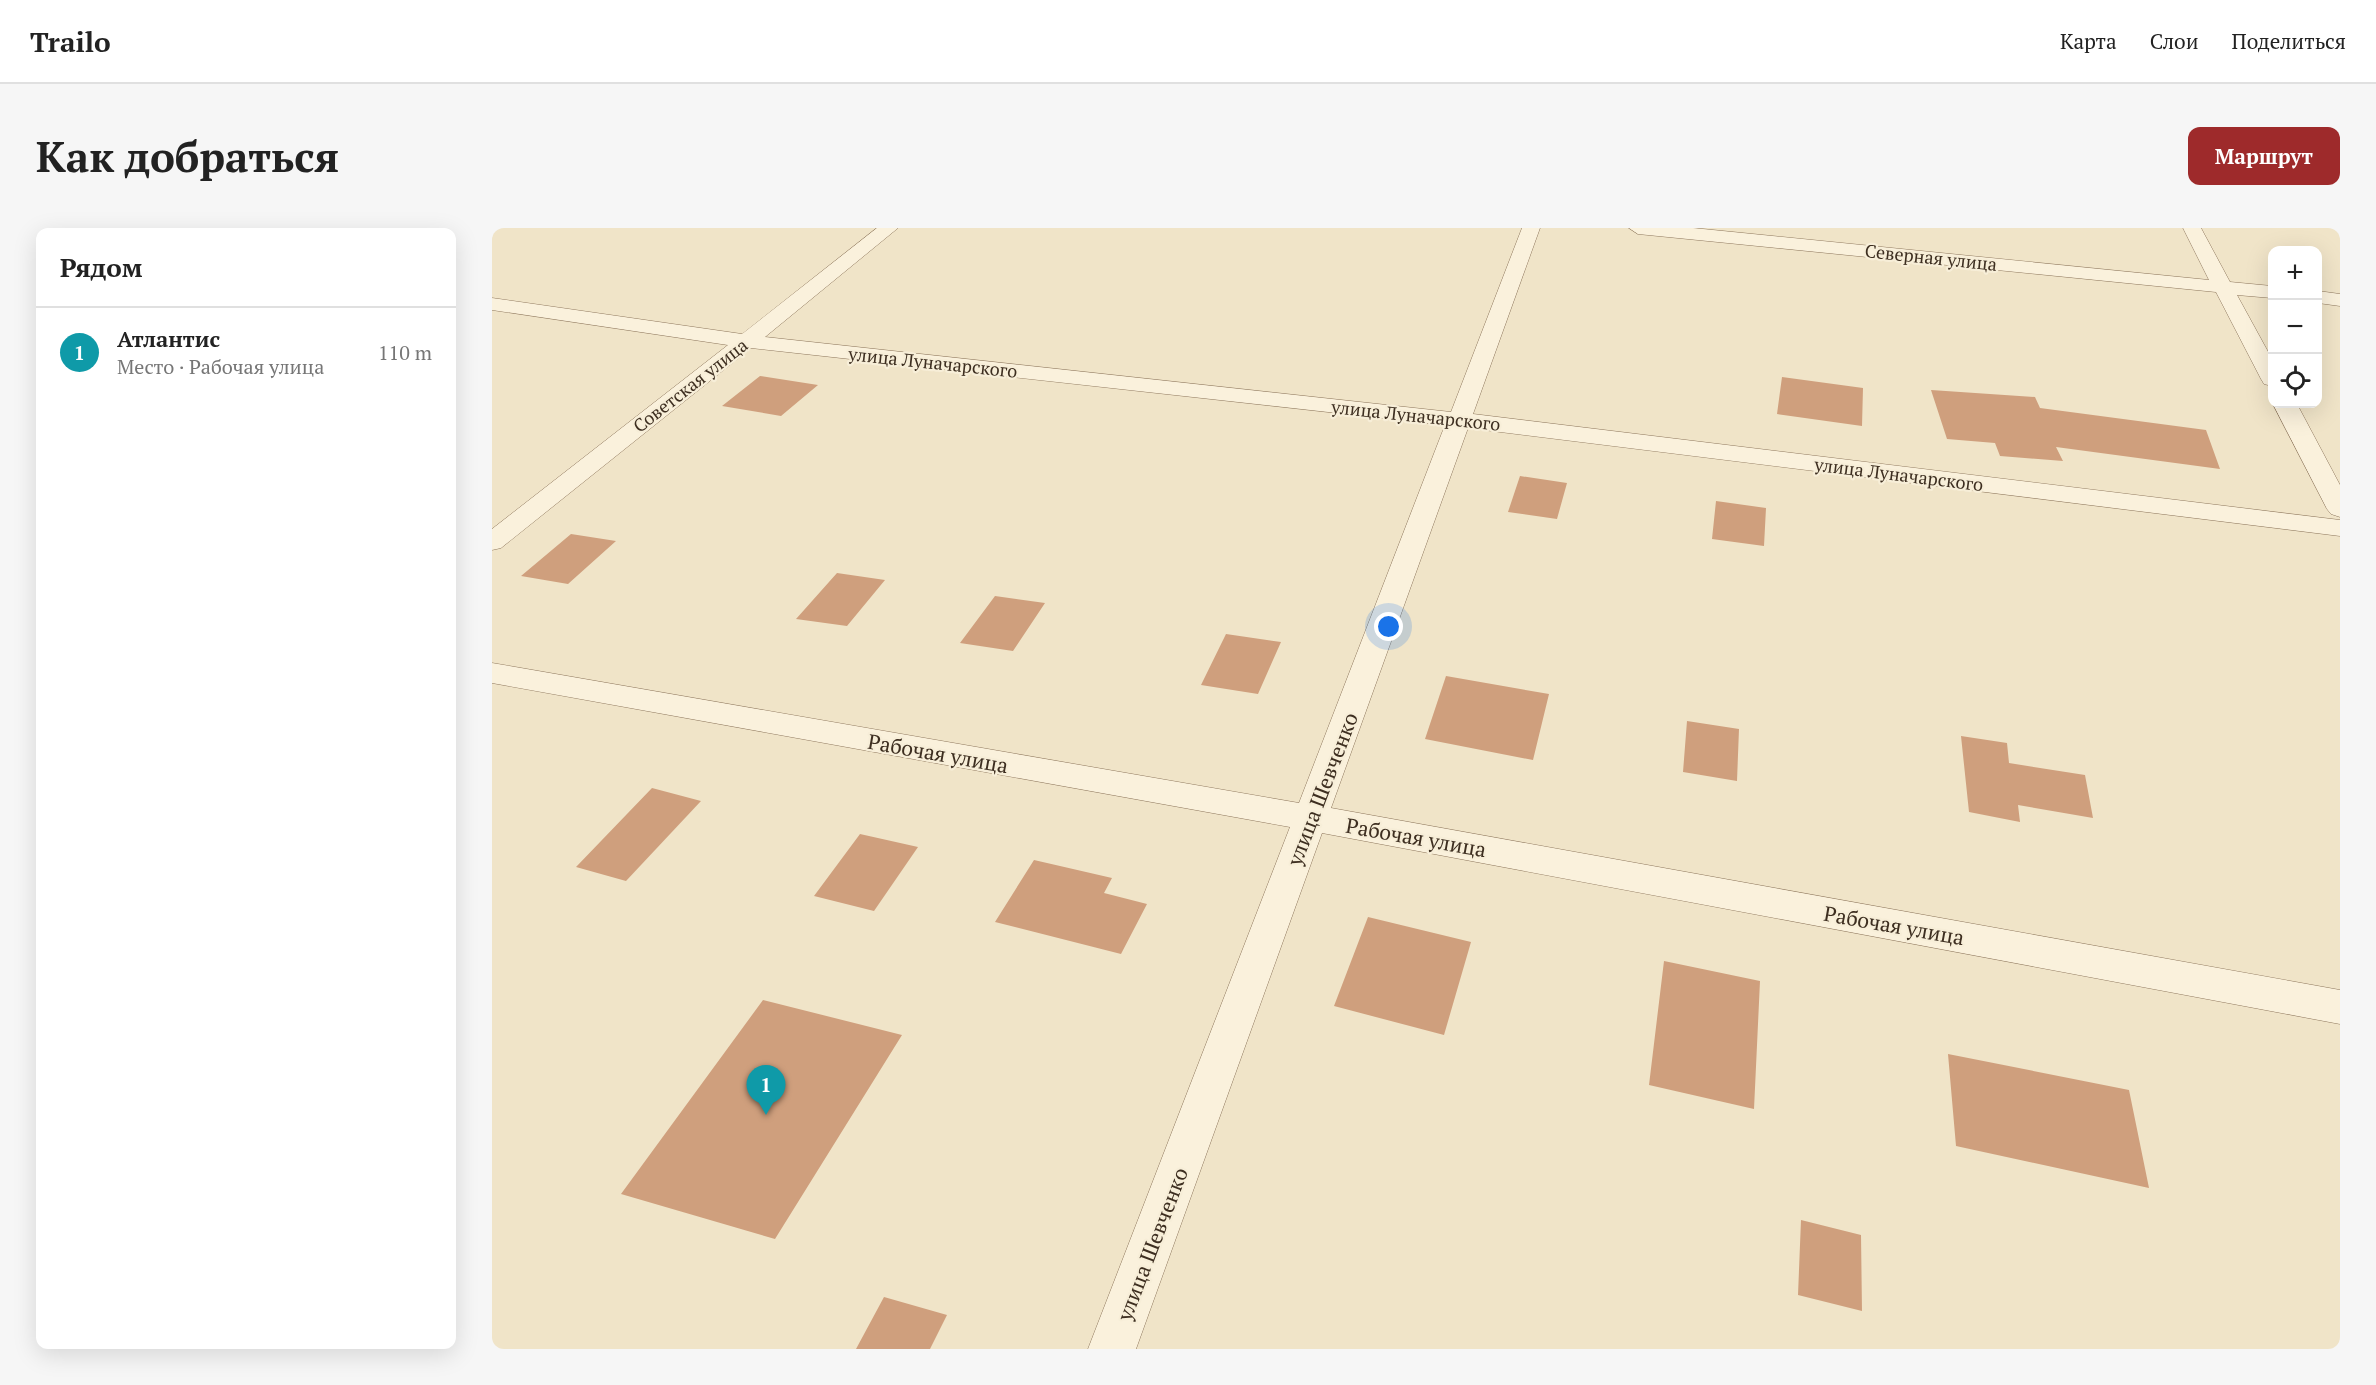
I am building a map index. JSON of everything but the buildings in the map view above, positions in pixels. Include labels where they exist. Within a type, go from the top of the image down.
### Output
[{"type":"street","name":"Советская улица","points":[[492,542],[888,228]]},
{"type":"street","name":"улица Шевченко","points":[[1112,1349],[1531,228]]},
{"type":"street","name":"Северная улица","points":[[1638,228],[2268,292]]},
{"type":"street","points":[[2192,228],[2268,371]]},
{"type":"street","points":[[2322,298],[2340,300]]},
{"type":"street","name":"улица Луначарского","points":[[492,304],[745,341],[1461,420],[2340,528]]},
{"type":"street","points":[[2287,408],[2340,509]]},
{"type":"street","name":"Рабочая улица","points":[[492,673],[1311,818],[2340,1007]]},
{"type":"place","name":"Атлантис","points":[[766,1115]]}]
